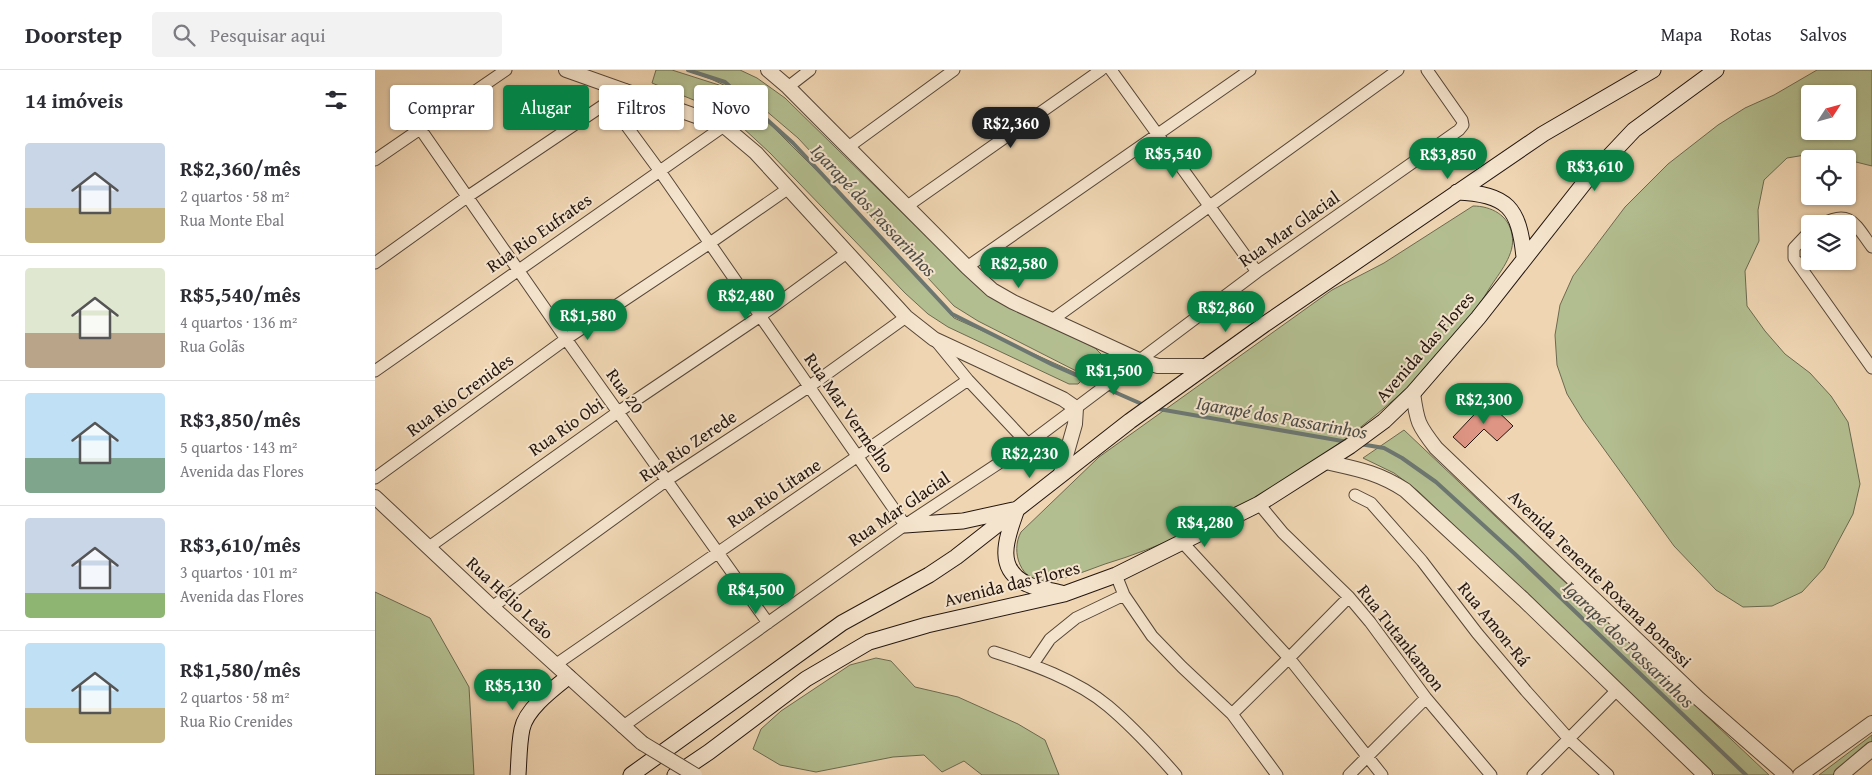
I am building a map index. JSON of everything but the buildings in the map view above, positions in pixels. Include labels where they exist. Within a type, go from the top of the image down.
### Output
[{"type":"main road","name":"Avenida das Flores","points":[[631,775],[842,623],[929,575],[956,557],[1061,473],[1205,366],[1457,192],[1543,134],[1653,70]]},
{"type":"main road","name":"Avenida das Flores","points":[[675,775],[709,752],[806,679],[869,642],[927,625],[1063,594],[1116,575],[1259,504],[1350,446],[1384,421],[1413,393],[1478,318],[1524,257],[1585,182],[1634,130],[1716,70]]},
{"type":"main road","points":[[1457,192],[1489,195],[1507,205],[1512,210],[1521,233],[1524,257]]},
{"type":"main road","points":[[905,525],[963,521],[1017,509]]},
{"type":"main road","points":[[1017,509],[1007,539],[1005,554],[1009,569],[1018,579],[1028,585],[1063,594]]},
{"type":"main road","points":[[518,775],[522,728],[527,718],[549,693],[568,677]]},
{"type":"street","points":[[485,85],[506,70]]},
{"type":"street","points":[[566,70],[611,85]]},
{"type":"street","points":[[768,70],[788,87],[906,208],[992,290],[1051,320],[1139,360],[1158,366],[1205,366]]},
{"type":"street","points":[[788,87],[811,70]]},
{"type":"street","points":[[847,148],[954,70]]},
{"type":"street","points":[[906,208],[1101,70]]},
{"type":"street","points":[[1111,70],[1257,272]]},
{"type":"street","points":[[967,267],[1158,136],[1250,70]]},
{"type":"street","points":[[1051,320],[1398,70]]},
{"type":"street","name":"Rua Mar Glacial","points":[[622,727],[905,525],[1028,444],[1257,272],[1459,130],[1463,125],[1462,120],[1427,70]]},
{"type":"street","points":[[375,263],[467,197],[599,109]]},
{"type":"street","points":[[375,160],[421,130]]},
{"type":"street","name":"Rua 20","points":[[421,130],[566,339],[768,623]]},
{"type":"street","name":"Rua Mar Vermelho","points":[[630,130],[710,243],[759,317],[810,386],[905,525]]},
{"type":"street","name":"Rua Rio Eufrates","points":[[375,371],[718,130]]},
{"type":"street","points":[[729,130],[756,153],[906,317],[934,338],[1063,399],[1076,408],[1075,424],[1061,473]]},
{"type":"street","name":"Rua Rio Crenides","points":[[375,478],[566,339],[789,188]]},
{"type":"street","points":[[1856,225],[1872,247]]},
{"type":"street","points":[[1801,241],[1795,248],[1794,258],[1801,268]]},
{"type":"street","name":"Rua Rio Obi","points":[[429,547],[618,412],[759,317],[848,252]]},
{"type":"street","points":[[1803,270],[1872,368]]},
{"type":"street","name":"Rua Rio Zerede","points":[[492,607],[667,480],[810,386],[906,317]]},
{"type":"street","points":[[934,338],[968,380],[1028,444]]},
{"type":"street","name":"Rua Rio Litane","points":[[555,665],[913,416],[968,380]]},
{"type":"street","name":"Avenida Tenente Roxana Bonessi","points":[[1413,393],[1416,418],[1435,448],[1699,699],[1786,775]]},
{"type":"street","points":[[1326,462],[1371,472],[1387,478],[1405,490],[1523,599],[1705,775]]},
{"type":"street","name":"Rua Amon-Rá","points":[[1355,494],[1371,503],[1386,519],[1422,561],[1477,633],[1569,739],[1608,775]]},
{"type":"street","name":"Rua Hélio Leão","points":[[375,497],[622,727],[642,743],[695,775]]},
{"type":"street","name":"Rua Tutankamon","points":[[1259,504],[1283,533],[1349,597],[1370,622],[1426,698],[1491,775]]},
{"type":"street","points":[[1183,543],[1289,658],[1382,775]]},
{"type":"street","points":[[1116,575],[1124,595],[1153,636],[1232,714],[1277,775]]},
{"type":"street","points":[[1033,664],[1050,639],[1076,618],[1124,595]]},
{"type":"street","points":[[1232,714],[1349,597]]},
{"type":"street","points":[[994,652],[1033,664],[1086,691],[1107,706],[1158,754],[1176,775]]},
{"type":"street","points":[[1533,775],[1616,690]]},
{"type":"street","points":[[1349,775],[1426,698]]},
{"type":"street","points":[[1800,775],[1872,724]]},
{"type":"street","points":[[1841,775],[1872,749]]},
{"type":"green space","points":[[656,70],[672,70],[719,85],[694,85],[694,100],[684,96],[684,85],[657,85],[652,83]]},
{"type":"green space","points":[[686,70],[740,70],[767,85],[724,85]]},
{"type":"green space","points":[[1817,70],[1872,70],[1872,166],[1856,162],[1856,150],[1801,150],[1801,156],[1787,158],[1764,180],[1758,210],[1759,241],[1745,271],[1747,306],[1785,354],[1810,373],[1831,396],[1848,422],[1860,484],[1853,514],[1824,568],[1802,592],[1772,606],[1743,607],[1716,590],[1674,546],[1583,420],[1567,394],[1557,365],[1555,335],[1560,305],[1573,276],[1625,207],[1668,164],[1718,125],[1745,108],[1774,95]]},
{"type":"green space","points":[[768,86],[785,98],[981,290],[1095,348],[1103,356],[1101,365],[1086,376],[978,321],[954,306],[798,138],[768,112]]},
{"type":"green space","points":[[768,122],[866,220],[954,318],[1085,377],[1078,384],[1069,384],[948,327],[928,314],[905,293],[770,153],[745,130],[768,130]]},
{"type":"green space","points":[[1473,206],[1492,210],[1507,222],[1513,242],[1509,256],[1484,297],[1463,325],[1419,376],[1378,413],[1306,467],[1227,513],[1186,533],[1145,550],[1060,579],[1047,582],[1038,581],[1024,572],[1020,565],[1017,548],[1021,532],[1099,457],[1332,290],[1384,263]]},
{"type":"green space","points":[[1404,430],[1769,775],[1715,775],[1418,491],[1394,473],[1363,458]]},
{"type":"green space","points":[[375,592],[430,618],[469,687],[474,775],[375,775]]},
{"type":"green space","points":[[876,658],[891,661],[915,687],[958,697],[1018,724],[1045,740],[1059,775],[982,775],[964,761],[942,772],[924,755],[893,757],[816,772],[780,765],[753,749],[761,729],[781,711],[850,665]]},
{"type":"green space","points":[[1872,735],[1872,742],[1834,775],[1819,775]]},
{"type":"waterway","name":"Igarapé dos Passarinhos","points":[[688,70],[725,82],[793,143],[952,314],[1053,365],[1144,405]]},
{"type":"waterway","name":"Igarapé dos Passarinhos","points":[[1153,408],[1348,442]]},
{"type":"waterway","name":"Igarapé dos Passarinhos","points":[[1360,444],[1384,448],[1436,482],[1515,554],[1746,775]]}]
